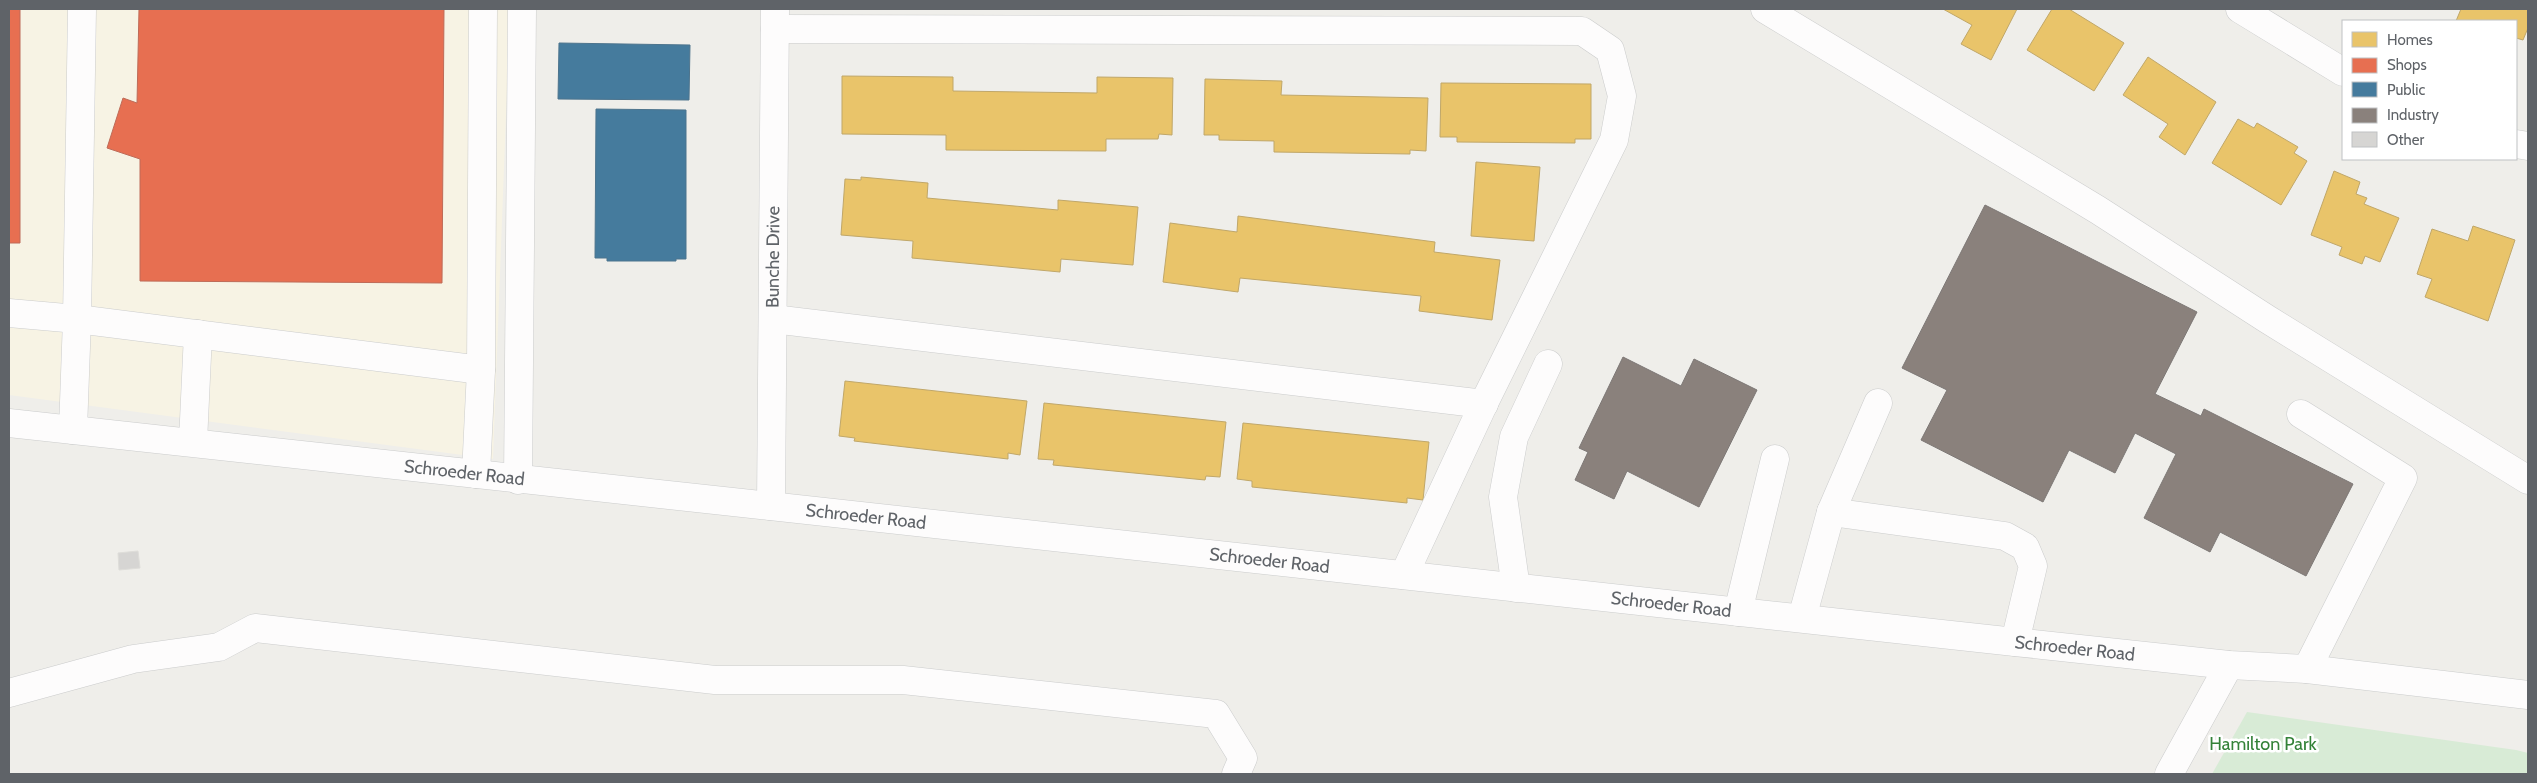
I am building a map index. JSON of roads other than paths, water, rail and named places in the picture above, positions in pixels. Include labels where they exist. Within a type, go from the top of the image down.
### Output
[{"type":"street","points":[[73,430],[77,319],[82,9]]},
{"type":"street","points":[[476,474],[481,370],[483,9]]},
{"type":"street","points":[[518,480],[522,9]]},
{"type":"street","points":[[1765,9],[2098,210],[2267,319],[2528,480]]},
{"type":"street","points":[[2240,9],[2342,71]]},
{"type":"street","points":[[775,19],[1582,31],[1610,50],[1622,96],[1614,140],[1484,404],[1404,575]]},
{"type":"street","name":"Bunche Drive","points":[[771,506],[775,19]]},
{"type":"street","points":[[9,313],[77,319],[481,370]]},
{"type":"street","points":[[774,319],[1484,404]]},
{"type":"street","points":[[193,442],[198,334]]},
{"type":"street","points":[[1516,588],[1503,498],[1514,437],[1548,364]]},
{"type":"street","points":[[1802,618],[1832,512],[1878,403]]},
{"type":"street","points":[[2301,414],[2403,478],[2307,669]]},
{"type":"street","name":"Schroeder Road","points":[[9,423],[2014,642],[2229,665],[2307,669],[2528,696]]},
{"type":"street","points":[[1738,612],[1775,459]]},
{"type":"street","points":[[1832,512],[2005,536],[2025,547],[2034,566],[2014,642]]},
{"type":"street","points":[[9,693],[133,659],[219,647],[255,628],[716,680],[903,680],[1216,714],[1243,758],[1236,774]]},
{"type":"street","points":[[2169,774],[2229,665]]},
{"type":"park label","name":"Hamilton Park","points":[[2263,744]]}]
